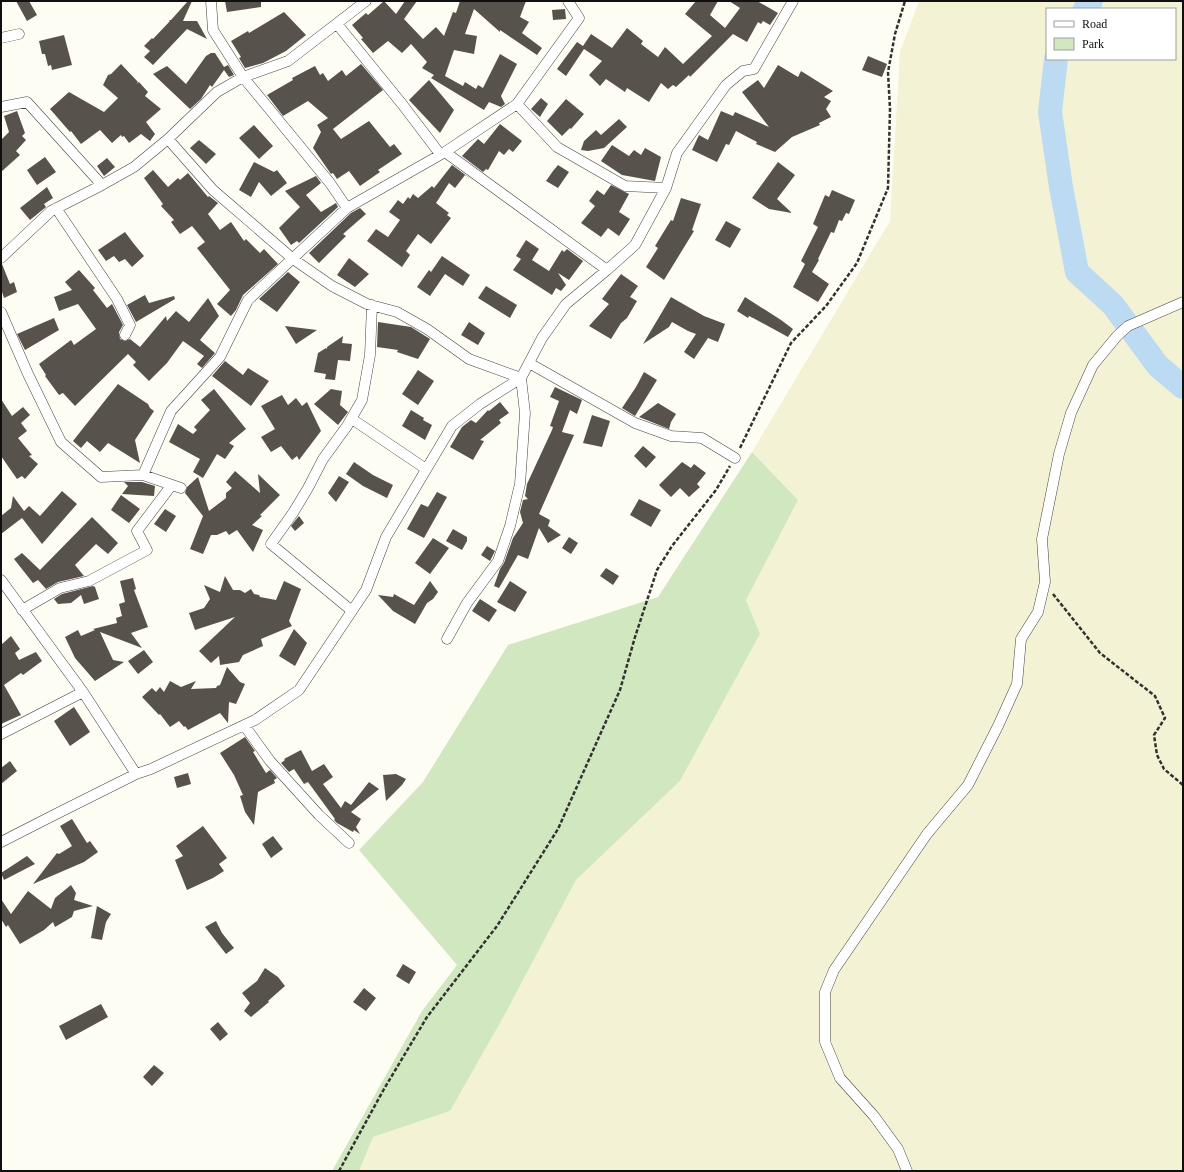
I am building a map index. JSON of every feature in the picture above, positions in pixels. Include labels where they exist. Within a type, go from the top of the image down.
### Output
[{"type":"street","points":[[211,1],[213,30],[243,77],[330,183],[347,208]]},
{"type":"street","points":[[1,258],[51,211],[134,167],[168,139],[216,92],[243,77],[288,61],[366,1]]},
{"type":"street","points":[[143,475],[171,411],[220,357],[248,300],[347,208],[442,153],[517,104],[579,18],[568,1]]},
{"type":"street","points":[[1,842],[136,774],[151,769],[255,720],[299,690],[366,590],[386,537],[452,426],[480,404],[521,378],[542,338],[566,304],[635,245],[666,188],[677,152],[726,85],[743,71],[754,69],[793,1]]},
{"type":"street","points":[[337,24],[442,153],[607,270]]},
{"type":"street","points":[[1,38],[19,34]]},
{"type":"street","points":[[1,107],[27,102],[102,185]]},
{"type":"street","points":[[517,104],[557,147],[625,186],[666,188]]},
{"type":"street","points":[[168,139],[213,190],[293,259],[332,286],[367,304],[397,312],[427,329],[469,359],[521,378]]},
{"type":"street","points":[[56,208],[117,299],[130,325],[125,335]]},
{"type":"street","points":[[907,1171],[898,1149],[874,1116],[840,1078],[825,1042],[825,992],[834,970],[927,834],[968,785],[998,726],[1017,684],[1021,639],[1038,612],[1045,582],[1042,539],[1059,454],[1071,413],[1093,364],[1117,336],[1128,326],[1183,302]]},
{"type":"street","points":[[352,611],[271,544],[293,513],[323,459],[352,419],[362,400],[370,355],[372,305]]},
{"type":"street","points":[[1,312],[28,374],[61,442],[101,477],[143,475],[176,487],[137,531],[147,550],[89,581],[60,588],[22,610]]},
{"type":"street","points":[[529,363],[635,423],[671,436],[702,438],[735,458]]},
{"type":"street","points":[[447,639],[466,603],[498,561],[510,526],[520,484],[525,413],[521,378]]},
{"type":"street","points":[[352,419],[426,469]]},
{"type":"street","points":[[1,580],[83,692],[136,774]]},
{"type":"street","points":[[1,734],[83,692]]},
{"type":"street","points":[[244,725],[270,760],[319,815],[349,843]]},
{"type":"path","points":[[339,1171],[384,1089],[427,1017],[497,926],[558,829],[620,690],[635,637],[657,570],[672,546],[716,490],[735,458],[791,343],[826,306],[857,263],[888,188],[890,109],[888,72],[895,34],[905,1]]},
{"type":"path","points":[[1045,582],[1065,610],[1100,653],[1155,696],[1165,718],[1154,735],[1157,755],[1164,769],[1183,784]]},
{"type":"green space","points":[[919,1],[1183,1],[1183,1171],[359,1171],[373,1137],[450,1111],[504,1016],[576,880],[680,781],[760,634],[746,600],[798,500],[752,452],[890,221],[900,52]]},
{"type":"green space","points":[[752,452],[798,500],[746,600],[760,634],[680,781],[576,880],[504,1016],[450,1111],[373,1137],[359,1171],[332,1171],[422,1011],[457,965],[359,850],[423,782],[508,645],[658,597]]},
{"type":"building","points":[[16,1],[29,1],[37,15],[27,21]]},
{"type":"building","points":[[188,1],[192,1],[183,21],[197,21],[207,39],[187,29],[153,65],[144,57],[150,51],[144,46],[152,38],[153,39]]},
{"type":"building","points":[[225,1],[261,1],[261,7],[227,12]]},
{"type":"building","points":[[384,1],[396,14],[405,1],[417,1],[404,19],[423,39],[436,27],[444,36],[453,12],[456,13],[460,1],[526,1],[520,17],[529,22],[522,33],[542,48],[537,55],[500,30],[500,32],[474,9],[465,34],[477,36],[474,54],[454,50],[445,76],[463,86],[465,82],[476,89],[478,85],[483,88],[500,54],[517,64],[501,96],[505,104],[501,107],[489,102],[484,110],[431,78],[434,75],[422,68],[427,62],[411,44],[402,53],[388,41],[373,53],[352,25],[366,13],[368,15]]},
{"type":"building","points":[[696,1],[718,1],[710,15],[725,28],[740,8],[729,1],[757,1],[778,13],[770,25],[763,21],[761,24],[758,22],[747,42],[733,34],[690,77],[689,75],[676,87],[673,85],[668,89],[661,83],[649,102],[627,88],[625,92],[606,79],[600,86],[589,75],[602,61],[584,49],[566,76],[557,69],[577,42],[583,46],[591,34],[612,48],[627,28],[643,41],[641,44],[658,57],[665,47],[683,64],[712,36],[685,14]]},
{"type":"building","points":[[565,9],[566,19],[553,20],[552,10]]},
{"type":"building","points":[[284,12],[306,35],[286,51],[263,63],[245,68],[239,58],[241,57],[231,41],[248,31],[249,33]]},
{"type":"building","points":[[64,35],[72,65],[52,70],[51,65],[48,66],[45,54],[42,54],[39,41]]},
{"type":"building","points":[[211,53],[215,53],[224,67],[228,65],[234,75],[229,77],[224,70],[212,87],[210,85],[201,99],[190,109],[153,74],[167,66],[186,84],[206,56]]},
{"type":"building","points":[[868,56],[887,64],[882,77],[862,70]]},
{"type":"building","points":[[121,64],[138,82],[136,84],[139,82],[148,92],[145,96],[161,109],[146,122],[155,134],[150,141],[141,134],[129,143],[124,136],[122,137],[121,135],[112,143],[100,130],[81,144],[50,109],[69,92],[104,112],[118,98],[103,85],[108,75]]},
{"type":"building","points":[[361,64],[383,90],[333,129],[341,139],[369,121],[390,147],[394,144],[402,154],[378,170],[380,172],[360,186],[349,171],[337,179],[333,173],[331,174],[313,148],[321,132],[317,125],[328,118],[308,101],[283,116],[267,95],[293,80],[292,78],[315,66],[320,75],[323,73],[328,81],[342,70],[346,76]]},
{"type":"building","points":[[778,65],[798,77],[801,71],[833,91],[824,97],[831,101],[826,109],[831,117],[819,123],[820,125],[792,137],[775,152],[756,144],[757,142],[736,131],[729,145],[726,144],[717,162],[692,150],[699,135],[708,140],[721,111],[733,116],[735,112],[769,127],[742,92],[758,80],[764,88]]},
{"type":"building","points":[[429,80],[454,110],[440,133],[409,100]]},
{"type":"building","points":[[541,98],[548,104],[540,117],[531,109]]},
{"type":"building","points":[[566,99],[584,114],[571,129],[570,128],[562,136],[547,121]]},
{"type":"building","points":[[17,111],[25,133],[22,136],[26,140],[16,151],[20,155],[1,172],[1,140],[9,132],[4,116]]},
{"type":"building","points":[[619,119],[627,127],[604,148],[588,151],[581,150],[584,141],[596,130],[601,135]]},
{"type":"building","points":[[500,124],[522,141],[513,152],[509,149],[504,155],[499,151],[488,170],[486,169],[483,172],[462,156],[478,139],[484,144]]},
{"type":"building","points":[[254,125],[273,146],[259,159],[239,138]]},
{"type":"building","points":[[199,140],[216,154],[206,164],[190,148]]},
{"type":"building","points":[[612,145],[629,156],[634,150],[641,155],[645,148],[661,157],[655,181],[622,175],[601,161]]},
{"type":"building","points":[[45,157],[56,172],[37,185],[27,170]]},
{"type":"building","points":[[107,158],[115,167],[104,176],[97,166]]},
{"type":"building","points":[[254,162],[274,172],[277,170],[287,183],[271,196],[259,182],[251,197],[239,190]]},
{"type":"building","points":[[778,162],[795,175],[777,199],[792,213],[769,209],[752,198]]},
{"type":"building","points":[[452,165],[475,182],[465,175],[455,188],[449,183],[436,203],[449,213],[447,215],[451,218],[431,244],[418,234],[406,251],[410,255],[402,267],[367,241],[376,229],[388,237],[400,220],[389,212],[398,200],[403,204],[408,197],[410,199],[413,194],[418,198],[432,186],[434,188]]},
{"type":"building","points":[[558,165],[569,172],[558,188],[546,181]]},
{"type":"building","points":[[153,170],[168,187],[178,178],[180,180],[188,173],[208,197],[209,196],[218,203],[208,214],[220,230],[231,222],[244,241],[246,239],[260,253],[264,249],[278,264],[243,295],[236,310],[231,316],[217,304],[230,290],[197,248],[205,242],[192,226],[180,234],[171,222],[174,220],[161,206],[163,204],[144,178]]},
{"type":"building","points":[[316,176],[321,183],[306,195],[321,212],[336,203],[338,207],[299,243],[297,241],[291,245],[279,228],[300,207],[285,191]]},
{"type":"building","points":[[611,185],[629,194],[619,212],[630,219],[619,236],[608,228],[601,237],[581,223],[595,206],[589,201],[597,190],[604,195]]},
{"type":"building","points":[[47,187],[53,198],[44,204],[46,207],[30,220],[20,208]]},
{"type":"building","points":[[832,190],[855,200],[849,214],[846,213],[842,221],[839,220],[834,233],[831,232],[812,272],[829,284],[818,302],[793,287],[805,264],[801,261],[818,227],[813,224],[825,195],[829,197]]},
{"type":"building","points":[[681,198],[701,204],[692,230],[694,231],[664,280],[646,267],[658,248],[655,246],[671,220],[673,221]]},
{"type":"building","points":[[360,208],[366,214],[343,234],[346,236],[319,263],[309,253],[351,213]]},
{"type":"building","points":[[726,221],[741,229],[730,248],[715,240]]},
{"type":"building","points":[[125,232],[144,256],[132,267],[125,259],[119,262],[114,256],[106,261],[98,250]]},
{"type":"building","points":[[526,240],[539,249],[532,260],[549,271],[562,250],[564,252],[567,249],[583,261],[569,280],[558,273],[566,285],[561,291],[556,288],[552,295],[513,270],[521,259],[516,256]]},
{"type":"building","points":[[442,256],[470,275],[463,286],[445,274],[430,296],[417,287],[429,270],[431,272]]},
{"type":"building","points":[[349,258],[369,274],[355,287],[337,275]]},
{"type":"building","points":[[1,264],[10,284],[14,282],[17,292],[4,298],[1,289]]},
{"type":"building","points":[[79,270],[95,288],[93,290],[107,308],[112,304],[123,325],[119,332],[120,339],[125,341],[130,339],[140,347],[166,316],[167,321],[176,311],[189,322],[208,298],[219,316],[200,340],[215,353],[202,368],[197,364],[204,356],[183,341],[167,363],[149,381],[133,365],[136,362],[128,354],[75,406],[63,393],[59,395],[45,376],[46,375],[39,364],[71,340],[74,345],[96,329],[78,304],[59,311],[54,297],[72,290],[65,282]]},
{"type":"building","points":[[288,272],[300,282],[277,312],[259,299]]},
{"type":"building","points":[[621,274],[638,286],[630,297],[637,301],[627,318],[621,323],[611,339],[589,326],[609,304],[602,299]]},
{"type":"building","points":[[486,286],[517,305],[510,318],[478,298]]},
{"type":"building","points":[[145,295],[149,303],[174,296],[175,299],[136,322],[127,305]]},
{"type":"building","points":[[671,297],[704,316],[725,324],[718,342],[708,338],[694,359],[684,352],[696,334],[672,322],[669,327],[643,344]]},
{"type":"building","points":[[745,297],[793,329],[788,337],[749,316],[748,318],[737,311]]},
{"type":"building","points":[[54,318],[59,330],[25,350],[17,334]]},
{"type":"building","points":[[378,322],[411,327],[430,339],[418,359],[397,352],[398,350],[377,347]]},
{"type":"building","points":[[469,322],[485,333],[478,345],[461,335]]},
{"type":"building","points":[[285,326],[317,330],[296,344]]},
{"type":"building","points":[[343,336],[342,343],[352,344],[350,361],[338,360],[335,380],[325,379],[326,374],[314,372],[318,353],[326,348],[327,349],[327,347]]},
{"type":"building","points":[[225,361],[243,375],[248,368],[269,381],[251,406],[212,376]]},
{"type":"building","points":[[418,370],[434,381],[418,405],[402,394]]},
{"type":"building","points":[[644,372],[657,380],[635,416],[622,408]]},
{"type":"building","points":[[118,384],[148,404],[154,411],[135,440],[140,463],[108,443],[100,452],[87,441],[81,448],[73,441]]},
{"type":"building","points":[[555,387],[582,400],[577,414],[570,410],[562,432],[574,435],[539,514],[550,520],[548,526],[561,535],[548,543],[539,528],[528,559],[518,555],[499,588],[494,586],[500,569],[504,563],[513,538],[523,523],[520,512],[523,500],[528,499],[525,496],[527,484],[553,427],[550,426],[559,401],[550,397]]},
{"type":"building","points":[[214,389],[246,429],[229,443],[234,446],[225,459],[217,454],[203,478],[193,472],[200,459],[169,442],[178,424],[193,434],[197,430],[194,427],[210,410],[201,400]]},
{"type":"building","points":[[331,389],[342,391],[340,405],[348,412],[338,425],[314,404]]},
{"type":"building","points":[[282,395],[288,405],[296,398],[302,406],[307,402],[321,431],[299,460],[297,456],[292,460],[281,446],[271,452],[261,437],[275,429],[261,406]]},
{"type":"building","points":[[1,399],[12,416],[23,407],[30,415],[21,423],[27,431],[18,438],[32,455],[29,456],[38,464],[25,479],[22,476],[17,479],[1,456]]},
{"type":"building","points":[[500,402],[509,413],[499,420],[501,423],[480,440],[484,441],[473,460],[450,447],[462,427],[471,420],[476,423],[488,410],[489,411]]},
{"type":"building","points":[[658,403],[676,414],[669,429],[639,417]]},
{"type":"building","points":[[411,410],[432,425],[425,440],[402,426]]},
{"type":"building","points":[[592,415],[610,421],[602,447],[583,443]]},
{"type":"building","points":[[643,446],[656,457],[646,468],[634,456]]},
{"type":"building","points":[[354,462],[373,475],[393,485],[387,498],[363,486],[346,474]]},
{"type":"building","points":[[682,462],[691,468],[694,464],[706,473],[697,484],[700,487],[689,497],[680,488],[671,497],[659,485]]},
{"type":"building","points":[[235,471],[260,493],[258,474],[280,495],[252,525],[263,530],[253,552],[237,530],[229,535],[226,531],[217,535],[211,535],[203,554],[190,549],[203,516],[185,493],[187,487],[198,477],[209,511],[226,498],[226,493],[232,488],[226,482]]},
{"type":"building","points":[[339,476],[349,482],[336,502],[328,493]]},
{"type":"building","points":[[124,482],[142,482],[155,486],[154,496],[122,494],[128,486]]},
{"type":"building","points":[[62,491],[77,504],[42,544],[22,518],[1,534],[1,516],[11,508],[13,496],[24,511],[29,506],[40,516]]},
{"type":"building","points":[[437,492],[447,497],[424,538],[407,529],[421,504],[428,507]]},
{"type":"building","points":[[121,495],[140,509],[129,523],[111,510]]},
{"type":"building","points":[[639,499],[661,510],[651,527],[630,515]]},
{"type":"building","points":[[165,509],[176,516],[166,532],[154,524]]},
{"type":"building","points":[[299,516],[304,523],[295,531],[291,526]]},
{"type":"building","points":[[92,517],[118,543],[108,554],[96,544],[75,565],[84,576],[58,582],[46,589],[38,580],[33,583],[14,559],[22,553],[40,570]]},
{"type":"building","points":[[453,529],[467,537],[467,541],[462,550],[446,541]]},
{"type":"building","points":[[569,537],[578,543],[571,554],[562,548]]},
{"type":"building","points":[[433,538],[449,548],[430,574],[415,563]]},
{"type":"building","points":[[487,546],[495,551],[490,561],[481,555]]},
{"type":"building","points":[[606,568],[619,576],[613,585],[600,576]]},
{"type":"building","points":[[225,576],[233,590],[240,590],[245,593],[251,589],[254,594],[259,595],[260,597],[276,600],[284,581],[301,589],[289,621],[292,626],[261,639],[263,646],[243,655],[239,662],[220,665],[219,656],[211,663],[199,651],[235,617],[195,630],[189,613],[204,608],[210,599],[204,585],[220,592]]},
{"type":"building","points":[[133,578],[136,589],[134,590],[148,627],[131,633],[142,648],[100,632],[113,660],[124,662],[95,681],[75,658],[65,637],[78,630],[81,636],[95,630],[93,629],[117,623],[116,618],[122,616],[119,604],[125,602],[120,581]]},
{"type":"building","points":[[430,581],[438,592],[433,599],[427,603],[415,624],[393,611],[378,595],[393,597],[394,594],[414,605]]},
{"type":"building","points":[[510,581],[527,592],[515,612],[497,602]]},
{"type":"building","points":[[93,586],[95,587],[99,599],[84,604],[81,595],[71,603],[58,604],[54,599],[62,594]]},
{"type":"building","points":[[480,599],[497,610],[489,622],[472,611]]},
{"type":"building","points":[[294,629],[307,643],[295,666],[279,656]]},
{"type":"building","points":[[11,636],[20,649],[15,653],[19,660],[36,652],[42,661],[23,675],[21,673],[4,685],[21,715],[1,724],[1,645]]},
{"type":"building","points":[[144,650],[153,662],[138,674],[128,661]]},
{"type":"building","points":[[227,667],[240,682],[245,684],[236,704],[229,702],[228,723],[220,713],[188,730],[179,721],[170,727],[160,714],[159,715],[142,697],[152,688],[156,692],[160,687],[164,692],[170,681],[181,687],[196,681],[191,689],[216,688],[220,685]]},
{"type":"building","points":[[74,707],[90,732],[70,746],[54,721]]},
{"type":"building","points":[[245,737],[255,751],[253,752],[266,773],[270,770],[277,778],[274,780],[275,783],[258,792],[254,825],[245,812],[240,796],[243,795],[234,775],[220,753]]},
{"type":"building","points":[[301,750],[312,771],[324,764],[333,777],[323,784],[341,808],[345,801],[351,805],[369,782],[379,789],[351,812],[361,819],[356,827],[360,834],[354,830],[353,832],[337,823],[308,782],[304,784],[294,769],[289,772],[281,763],[285,760],[284,759]]},
{"type":"building","points":[[10,761],[17,771],[1,784],[1,768]]},
{"type":"building","points":[[188,773],[191,784],[177,788],[174,777]]},
{"type":"building","points":[[396,774],[406,779],[386,801],[383,775]]},
{"type":"building","points":[[72,819],[87,843],[90,841],[98,852],[84,862],[33,884],[57,853],[59,854],[72,846],[60,826]]},
{"type":"building","points":[[203,826],[227,858],[219,864],[224,871],[213,878],[187,890],[175,860],[183,856],[176,846]]},
{"type":"building","points":[[273,836],[283,849],[271,858],[262,844]]},
{"type":"building","points":[[27,856],[35,864],[4,880],[1,873]]},
{"type":"building","points":[[71,885],[76,893],[74,900],[93,906],[74,911],[72,917],[55,927],[53,922],[44,930],[20,944],[8,925],[6,927],[1,919],[1,899],[11,914],[28,891],[51,909],[55,898]]},
{"type":"building","points":[[97,906],[111,914],[106,922],[102,940],[91,938]]},
{"type":"building","points":[[216,921],[222,933],[234,948],[226,954],[205,927]]},
{"type":"building","points":[[403,964],[416,972],[409,984],[396,976]]},
{"type":"building","points":[[265,968],[278,977],[285,986],[251,1017],[244,1011],[250,1003],[242,993],[257,981]]},
{"type":"building","points":[[364,988],[376,998],[366,1011],[353,1002]]},
{"type":"building","points":[[101,1004],[108,1017],[66,1040],[59,1026]]},
{"type":"building","points":[[218,1022],[228,1034],[220,1041],[210,1029]]},
{"type":"building","points":[[154,1065],[164,1073],[152,1086],[143,1077]]},
{"type":"waterway","points":[[1086,8],[1091,1]]},
{"type":"waterway","points":[[1056,60],[1050,112],[1061,187],[1077,272],[1113,305],[1158,366],[1183,387]]}]
